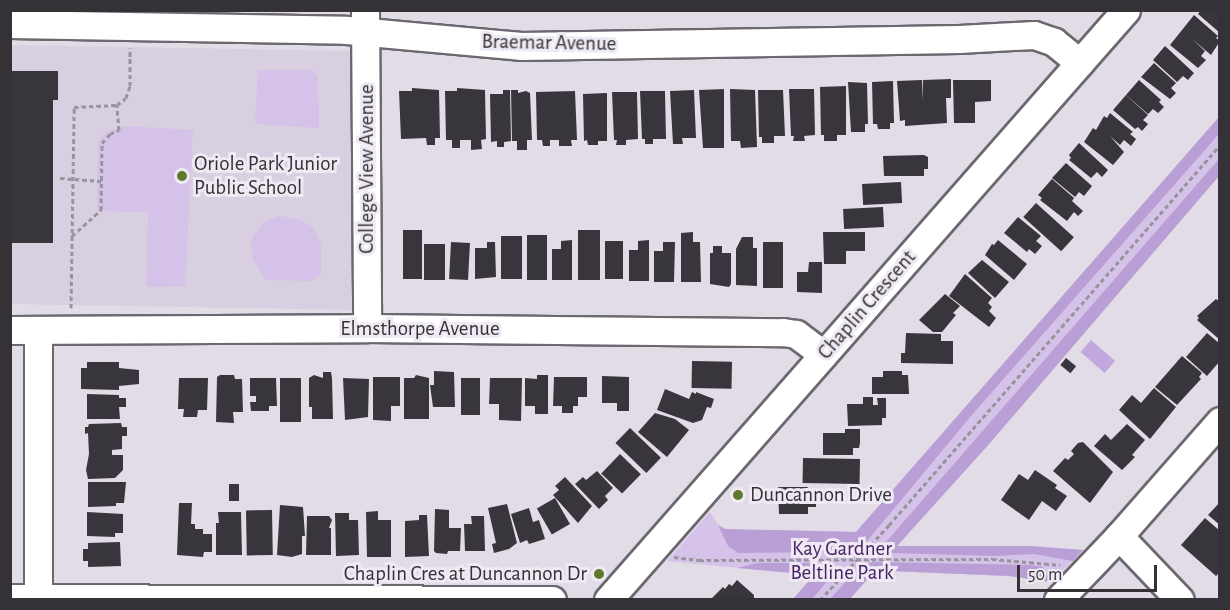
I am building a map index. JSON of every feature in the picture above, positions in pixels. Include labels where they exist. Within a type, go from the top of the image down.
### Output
[{"type":"street","name":"Chaplin Crescent","points":[[608,600],[1126,10]]},
{"type":"street","name":"Braemar Avenue","points":[[10,24],[129,26],[365,21],[521,46],[959,39],[1034,35],[1054,42],[1080,63]]},
{"type":"street","name":"College View Avenue","points":[[365,21],[367,328]]},
{"type":"street","name":"Elmsthorpe Avenue","points":[[10,330],[367,328],[783,332],[796,334],[823,354]]},
{"type":"street","points":[[38,330],[38,598]]},
{"type":"street","points":[[1058,600],[1119,536],[1220,421]]},
{"type":"street","points":[[1119,536],[1180,600]]},
{"type":"street","points":[[10,598],[552,600]]},
{"type":"path","points":[[71,330],[74,107],[117,105],[126,98],[130,86],[129,26]]},
{"type":"path","points":[[72,236],[101,210],[102,143],[110,134],[119,130],[117,105]]},
{"type":"path","points":[[820,600],[889,525],[1220,145]]},
{"type":"path","points":[[60,178],[101,181]]},
{"type":"path","points":[[656,546],[668,557],[699,560],[1032,560],[1085,571]]},
{"type":"shaded area","name":"Oriole Park Junior Public School","points":[[11,45],[357,51],[352,310],[10,304]]},
{"type":"shaded area","points":[[1219,117],[1219,134],[971,416],[858,552],[738,553],[728,546],[718,525],[725,529],[856,532]]},
{"type":"shaded area","points":[[1219,159],[1219,176],[990,443],[897,546],[1030,546],[1083,550],[1073,561],[1034,554],[994,556],[890,553],[885,549],[886,542]]},
{"type":"shaded area","points":[[1091,340],[1115,361],[1105,373],[1081,352]]},
{"type":"shaded area","points":[[873,562],[1030,565],[1043,567],[1051,582],[1009,576],[890,571],[872,574],[850,599],[830,599],[859,567]]},
{"type":"shaded area","points":[[757,563],[811,563],[834,568],[830,578],[812,599],[793,599],[814,575],[737,568]]},
{"type":"green space","points":[[258,70],[313,70],[318,77],[319,128],[255,124]]},
{"type":"green space","name":"Kay Gardner Beltline Park","points":[[1219,117],[1219,176],[990,443],[897,546],[1030,546],[1083,550],[1051,582],[1009,576],[890,571],[872,574],[850,599],[793,599],[814,575],[667,561],[710,512],[718,525],[725,529],[856,532]]},
{"type":"green space","points":[[125,126],[193,130],[185,286],[146,287],[148,212],[97,211],[98,140],[108,131]]},
{"type":"green space","points":[[280,216],[301,220],[313,227],[321,243],[321,275],[311,281],[265,280],[252,257],[251,240],[263,222]]},
{"type":"building","points":[[1201,10],[1220,10],[1220,33],[1198,14]]},
{"type":"building","points":[[1194,15],[1218,36],[1216,38],[1220,41],[1211,55],[1191,38],[1205,51],[1201,56],[1206,60],[1198,68],[1170,45]]},
{"type":"building","points":[[1165,46],[1194,73],[1188,80],[1183,76],[1177,82],[1153,60]]},
{"type":"building","points":[[1154,63],[1176,83],[1171,88],[1176,93],[1170,99],[1141,77]]},
{"type":"building","points":[[10,71],[58,71],[58,100],[53,100],[53,243],[10,243]]},
{"type":"building","points":[[951,79],[951,98],[946,98],[947,123],[905,126],[905,120],[900,121],[897,81],[922,80],[923,101],[923,80]]},
{"type":"building","points":[[953,80],[991,80],[991,101],[975,102],[975,123],[954,123]]},
{"type":"building","points":[[1139,80],[1161,100],[1159,102],[1164,107],[1158,113],[1153,109],[1148,114],[1126,95]]},
{"type":"building","points":[[893,81],[894,123],[890,123],[890,129],[878,129],[877,124],[873,124],[872,82]]},
{"type":"building","points":[[848,82],[867,83],[868,124],[865,124],[865,132],[851,132]]},
{"type":"building","points":[[846,86],[846,135],[837,135],[837,141],[824,141],[824,135],[821,135],[820,87]]},
{"type":"building","points":[[412,88],[439,90],[440,138],[435,138],[435,145],[427,145],[426,138],[401,139],[399,91],[412,91]]},
{"type":"building","points":[[457,88],[485,90],[486,139],[481,140],[482,149],[471,150],[471,140],[460,140],[460,148],[452,148],[452,140],[446,140],[445,91],[457,91]]},
{"type":"building","points":[[724,89],[724,148],[703,148],[699,90]]},
{"type":"building","points":[[730,89],[755,90],[757,147],[741,148],[740,141],[731,141]]},
{"type":"building","points":[[789,89],[814,89],[815,135],[804,136],[805,141],[793,141],[794,136],[791,136]]},
{"type":"building","points":[[503,90],[510,90],[511,141],[504,142],[504,147],[497,147],[497,141],[491,142],[490,94],[503,94]]},
{"type":"building","points":[[511,90],[518,90],[518,93],[526,91],[530,93],[532,140],[527,140],[527,150],[517,150],[517,141],[512,141]]},
{"type":"building","points":[[694,90],[696,138],[682,138],[683,144],[673,144],[670,91]]},
{"type":"building","points":[[758,90],[783,90],[785,136],[774,136],[774,143],[762,143],[762,137],[759,137]]},
{"type":"building","points":[[575,91],[577,140],[571,140],[572,146],[559,146],[559,140],[550,140],[550,146],[543,146],[542,140],[537,140],[536,92]]},
{"type":"building","points":[[640,91],[665,91],[666,139],[653,139],[653,144],[645,144],[645,139],[642,139]]},
{"type":"building","points":[[612,92],[637,92],[638,139],[626,140],[626,145],[616,145],[617,140],[614,140]]},
{"type":"building","points":[[607,93],[607,141],[598,141],[598,145],[588,145],[587,140],[584,141],[583,94]]},
{"type":"building","points":[[1126,95],[1148,115],[1143,120],[1148,124],[1142,131],[1138,127],[1135,129],[1113,110]]},
{"type":"building","points":[[1110,113],[1133,132],[1130,134],[1136,139],[1131,146],[1124,140],[1120,145],[1110,136],[1124,152],[1113,165],[1084,142],[1093,128],[1096,130],[1104,116],[1107,118]]},
{"type":"building","points":[[1079,143],[1108,170],[1102,177],[1097,172],[1091,178],[1069,160],[1071,158],[1069,155]]},
{"type":"building","points":[[924,155],[928,157],[928,169],[924,169],[924,176],[884,176],[883,156]]},
{"type":"building","points":[[1066,163],[1092,186],[1084,196],[1079,192],[1075,197],[1052,178]]},
{"type":"building","points":[[1052,179],[1074,198],[1072,201],[1083,211],[1078,216],[1074,212],[1067,221],[1040,200],[1042,198],[1038,195]]},
{"type":"building","points":[[901,182],[902,203],[863,205],[862,184]]},
{"type":"building","points":[[1036,203],[1074,237],[1061,251],[1023,217]]},
{"type":"building","points":[[883,207],[884,227],[844,229],[843,209]]},
{"type":"building","points":[[1018,217],[1041,236],[1036,241],[1042,246],[1035,254],[1029,249],[1027,252],[1004,233]]},
{"type":"building","points":[[403,230],[422,230],[422,279],[403,279]]},
{"type":"building","points":[[578,230],[600,230],[600,280],[578,280]]},
{"type":"building","points":[[693,232],[693,242],[700,242],[701,282],[681,282],[681,233]]},
{"type":"building","points":[[823,232],[865,232],[865,251],[846,251],[846,264],[824,264]]},
{"type":"building","points":[[527,235],[547,235],[547,280],[527,280]]},
{"type":"building","points":[[501,236],[522,236],[522,279],[501,279]]},
{"type":"building","points":[[742,237],[753,237],[753,248],[757,248],[757,286],[736,285],[736,249]]},
{"type":"building","points":[[572,240],[572,280],[552,280],[552,249],[561,249],[561,241]]},
{"type":"building","points":[[649,240],[649,281],[629,281],[629,250],[638,250],[638,241]]},
{"type":"building","points":[[998,240],[1027,264],[1014,280],[985,255],[992,244],[994,245]]},
{"type":"building","points":[[605,241],[623,241],[623,279],[605,279]]},
{"type":"building","points":[[451,242],[470,243],[468,280],[449,279]]},
{"type":"building","points":[[487,242],[495,242],[496,277],[475,279],[475,248],[487,248]]},
{"type":"building","points":[[663,242],[675,242],[674,282],[654,282],[654,251],[663,251]]},
{"type":"building","points":[[763,242],[783,242],[783,288],[763,288]]},
{"type":"building","points":[[424,244],[445,244],[445,280],[424,280]]},
{"type":"building","points":[[713,246],[722,246],[722,253],[731,253],[731,284],[729,287],[710,284],[710,253],[713,253]]},
{"type":"building","points":[[982,260],[1009,282],[995,298],[968,273]]},
{"type":"building","points":[[809,262],[822,262],[822,293],[797,292],[797,272],[808,272]]},
{"type":"building","points":[[965,274],[992,298],[988,303],[992,307],[989,311],[996,318],[989,327],[949,296]]},
{"type":"building","points":[[945,294],[960,306],[953,313],[956,315],[942,332],[933,332],[919,320]]},
{"type":"building","points":[[1216,299],[1220,302],[1220,340],[1197,320],[1199,318],[1197,316]]},
{"type":"building","points":[[906,333],[941,334],[941,341],[953,341],[953,364],[901,363],[901,353],[905,353]]},
{"type":"building","points":[[1207,333],[1220,344],[1220,361],[1207,376],[1186,357]]},
{"type":"building","points":[[1182,356],[1202,373],[1199,377],[1201,379],[1177,405],[1155,387]]},
{"type":"building","points":[[1066,358],[1076,366],[1070,373],[1060,365]]},
{"type":"building","points":[[692,361],[732,362],[732,389],[692,388]]},
{"type":"building","points":[[87,362],[119,362],[119,368],[139,370],[139,384],[119,386],[119,390],[81,389],[81,368],[87,368]]},
{"type":"building","points":[[434,371],[454,372],[455,407],[433,407],[430,385],[434,385]]},
{"type":"building","points":[[883,371],[902,371],[902,375],[908,375],[909,394],[872,394],[872,377],[883,377]]},
{"type":"building","points":[[323,372],[331,372],[333,419],[312,419],[312,407],[309,407],[309,378],[314,375],[323,378]]},
{"type":"building","points":[[234,375],[235,379],[242,379],[243,412],[233,412],[234,423],[216,422],[217,377]]},
{"type":"building","points":[[416,375],[429,378],[429,419],[404,419],[404,378],[414,378]]},
{"type":"building","points":[[537,375],[548,375],[548,414],[535,414],[535,406],[525,406],[525,378],[537,379]]},
{"type":"building","points":[[602,376],[629,377],[629,411],[617,411],[617,403],[602,403]]},
{"type":"building","points":[[373,377],[400,377],[400,406],[391,406],[391,421],[373,420]]},
{"type":"building","points":[[554,377],[587,377],[587,397],[578,397],[578,406],[573,406],[573,413],[562,413],[562,406],[553,406]]},
{"type":"building","points":[[179,378],[208,378],[207,410],[198,410],[197,417],[183,417],[184,409],[178,409]]},
{"type":"building","points":[[250,378],[276,378],[277,406],[269,406],[269,411],[251,411],[250,402],[256,402],[256,396],[250,396]]},
{"type":"building","points":[[280,378],[301,378],[301,422],[280,422]]},
{"type":"building","points":[[343,378],[369,379],[368,417],[345,420]]},
{"type":"building","points":[[461,378],[480,378],[480,415],[461,415]]},
{"type":"building","points":[[490,378],[522,378],[521,421],[499,420],[499,404],[489,404]]},
{"type":"building","points":[[1154,388],[1176,407],[1150,439],[1119,410],[1132,395],[1141,403]]},
{"type":"building","points":[[665,389],[689,399],[692,392],[696,394],[696,392],[714,399],[711,408],[707,407],[702,420],[693,423],[657,410]]},
{"type":"building","points":[[87,394],[119,395],[119,398],[126,398],[126,407],[119,407],[120,419],[87,419]]},
{"type":"building","points":[[863,397],[873,397],[873,405],[878,405],[877,398],[886,398],[886,418],[882,418],[882,425],[848,426],[847,404],[863,404]]},
{"type":"building","points":[[655,413],[675,419],[689,430],[667,457],[638,432]]},
{"type":"building","points":[[121,423],[122,427],[127,427],[127,436],[122,436],[122,449],[112,450],[112,455],[123,455],[123,470],[115,478],[88,479],[86,470],[89,454],[88,433],[85,434],[85,427],[89,424]]},
{"type":"building","points":[[1127,424],[1145,440],[1132,455],[1135,457],[1122,470],[1094,446],[1105,434],[1111,440]]},
{"type":"building","points":[[630,428],[661,458],[646,473],[615,443]]},
{"type":"building","points":[[845,429],[860,429],[859,448],[853,448],[853,455],[823,455],[823,433],[845,433]]},
{"type":"building","points":[[1083,442],[1113,472],[1090,503],[1053,471],[1065,458],[1068,460],[1074,454],[1071,451],[1078,443]]},
{"type":"building","points":[[620,454],[641,474],[622,494],[601,473]]},
{"type":"building","points":[[803,458],[860,459],[860,484],[803,483]]},
{"type":"building","points":[[1035,470],[1057,485],[1055,488],[1067,496],[1056,511],[1042,501],[1029,520],[1001,500],[1019,474],[1028,480]]},
{"type":"building","points":[[597,471],[613,488],[605,496],[608,500],[599,509],[575,484],[583,477],[586,480]]},
{"type":"building","points":[[565,477],[592,506],[578,523],[553,495],[559,490],[555,486]]},
{"type":"building","points":[[88,482],[126,482],[124,503],[116,503],[116,506],[88,507]]},
{"type":"building","points":[[229,484],[239,484],[239,501],[229,501]]},
{"type":"building","points":[[778,487],[808,487],[808,495],[816,495],[816,507],[808,507],[808,514],[779,514]]},
{"type":"building","points":[[555,498],[570,524],[552,534],[537,509]]},
{"type":"building","points":[[1220,502],[1220,525],[1208,515]]},
{"type":"building","points":[[179,503],[192,503],[191,524],[195,524],[195,529],[203,529],[203,534],[212,534],[212,552],[204,552],[203,557],[177,555]]},
{"type":"building","points":[[507,504],[517,543],[509,549],[494,553],[492,544],[496,543],[488,508]]},
{"type":"building","points":[[280,505],[303,507],[305,536],[302,536],[302,554],[292,557],[277,555]]},
{"type":"building","points":[[529,508],[533,522],[539,520],[545,539],[529,544],[527,540],[520,543],[511,514]]},
{"type":"building","points":[[435,509],[449,510],[449,528],[461,528],[460,551],[448,551],[447,554],[434,551]]},
{"type":"building","points":[[246,510],[272,510],[273,555],[247,555]]},
{"type":"building","points":[[378,511],[378,520],[391,520],[391,557],[367,557],[366,512]]},
{"type":"building","points":[[87,512],[123,514],[123,533],[115,533],[115,537],[87,536]]},
{"type":"building","points":[[218,512],[241,512],[242,555],[216,555]]},
{"type":"building","points":[[335,513],[349,513],[349,520],[358,520],[359,555],[336,556]]},
{"type":"building","points":[[419,515],[427,515],[429,556],[405,557],[405,521],[419,520]]},
{"type":"building","points":[[307,516],[329,516],[332,520],[329,528],[331,528],[331,555],[306,555]]},
{"type":"building","points":[[471,516],[484,516],[485,551],[465,551],[464,524],[472,524]]},
{"type":"building","points":[[1205,518],[1220,531],[1220,572],[1216,576],[1181,545]]},
{"type":"building","points":[[120,542],[121,566],[88,567],[88,561],[83,561],[83,549],[88,549],[88,543]]},
{"type":"building","points":[[737,580],[754,595],[754,600],[710,600],[723,587],[725,589],[729,584],[732,586]]},
{"type":"place","name":"Oriole Park Junior Public School","points":[[182,176]]},
{"type":"place","name":"Duncannon Drive","points":[[738,495]]},
{"type":"place","name":"Chaplin Cres at Duncannon Dr","points":[[599,574]]}]
